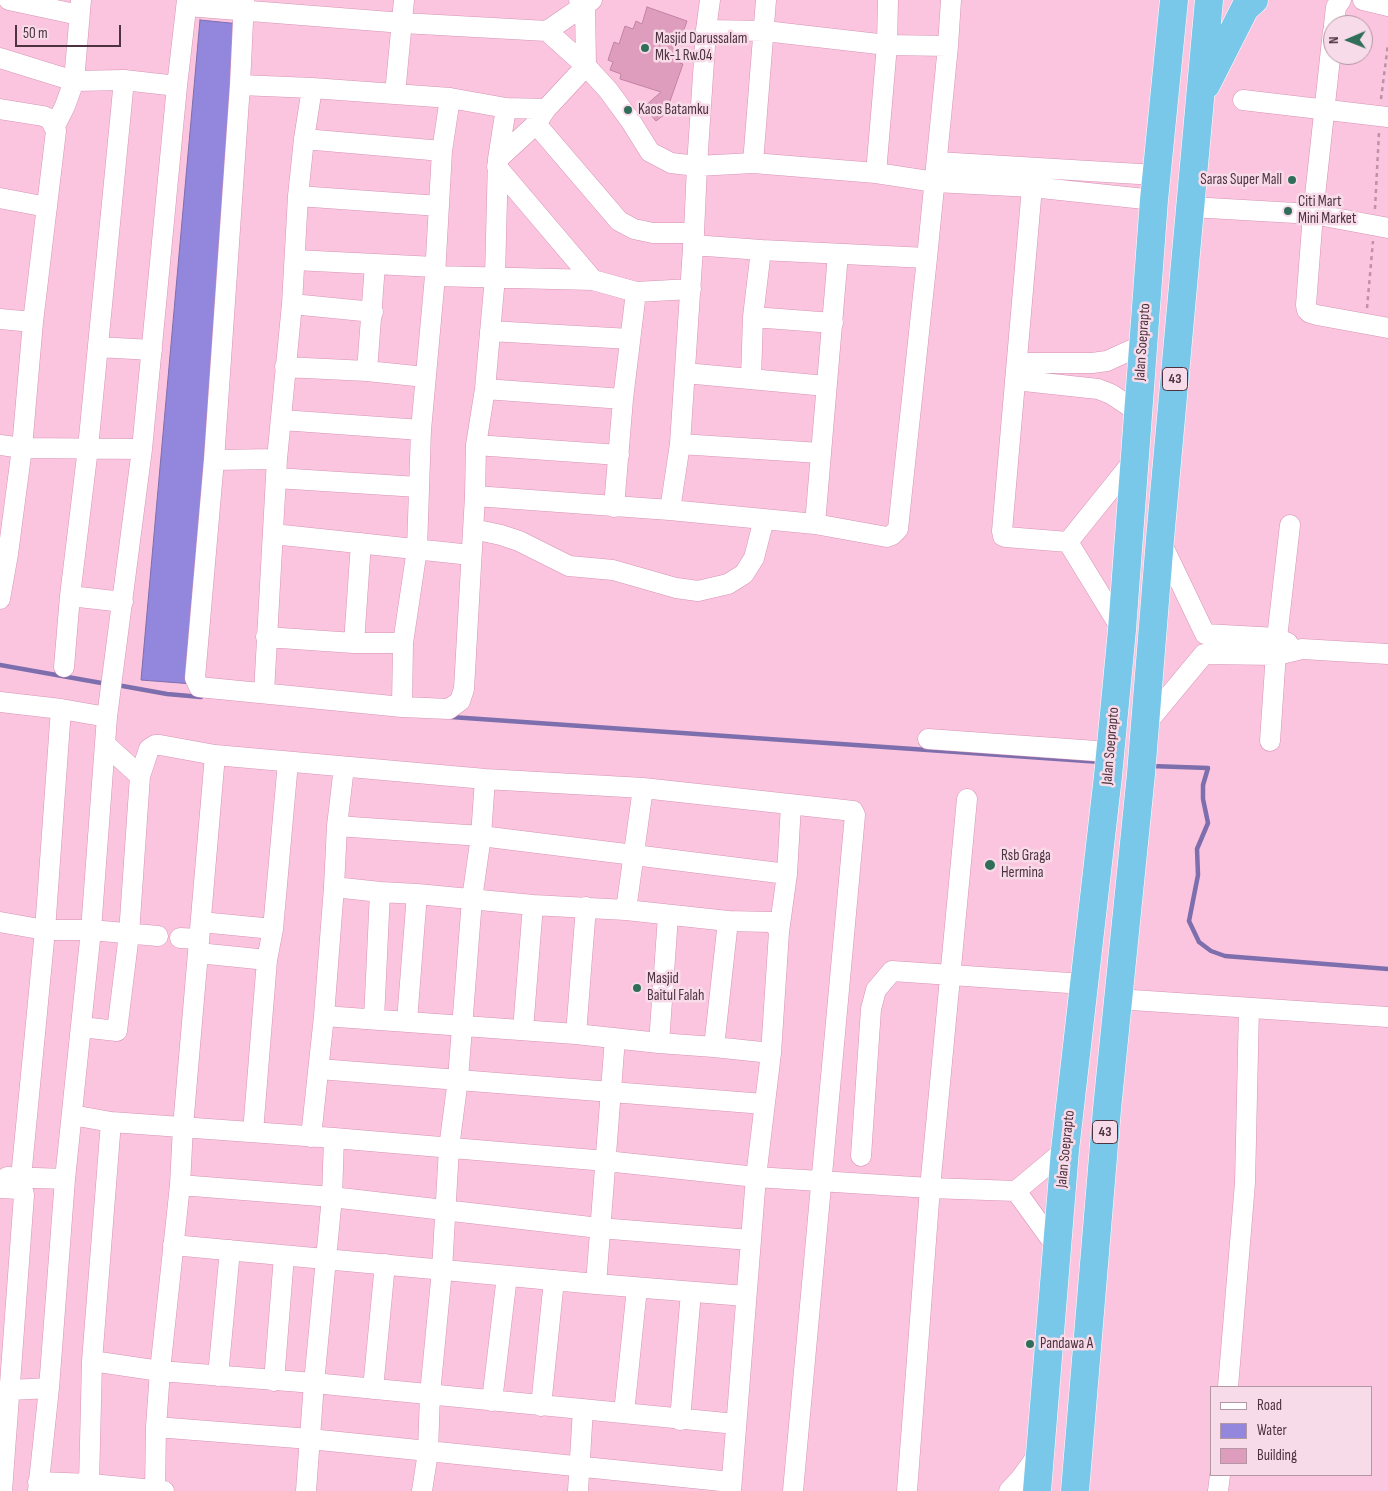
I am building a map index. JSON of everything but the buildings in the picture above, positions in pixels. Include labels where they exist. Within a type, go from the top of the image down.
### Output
[{"type":"highway","name":"Jalan Soeprapto","points":[[1037,1491],[1065,1150],[1122,630],[1142,345],[1155,188],[1174,0]]},
{"type":"highway","name":"43","points":[[1075,1491],[1117,999],[1145,725],[1160,538],[1209,0]]},
{"type":"highway","points":[[1200,97],[1245,8],[1254,0]]},
{"type":"street","points":[[395,94],[404,0]]},
{"type":"street","points":[[670,510],[680,444],[706,30],[710,0]]},
{"type":"street","points":[[753,163],[766,0]]},
{"type":"street","points":[[876,172],[887,45],[888,0]]},
{"type":"street","points":[[475,496],[670,510],[815,524],[887,537],[898,529],[928,258],[951,0]]},
{"type":"street","points":[[1335,15],[1336,7],[1341,0]]},
{"type":"street","points":[[1363,0],[1388,6]]},
{"type":"street","points":[[14,1],[80,8],[74,81],[55,126]]},
{"type":"street","points":[[547,31],[585,2]]},
{"type":"street","points":[[498,163],[586,66],[585,2]]},
{"type":"street","points":[[215,756],[195,938],[180,1185],[160,1371],[156,1427],[160,1490],[88,1484],[38,1487],[49,1388],[64,1179],[91,930],[108,707],[142,449],[176,86],[187,3],[244,6],[403,23],[547,31],[586,66],[608,90],[650,152],[671,163],[697,166],[753,163],[876,172],[1123,174],[1155,188]]},
{"type":"street","points":[[244,6],[214,460],[195,678],[199,687],[449,709],[460,702],[464,689],[475,496],[476,445],[485,389],[494,277],[498,163],[506,108]]},
{"type":"street","points":[[706,30],[765,31],[887,45],[948,46]]},
{"type":"street","points":[[0,58],[74,81],[124,80],[176,86]]},
{"type":"street","points":[[1329,65],[1313,214],[1306,293],[1307,310],[1317,315],[1388,328]]},
{"type":"street","points":[[64,666],[70,596],[88,448],[124,80]]},
{"type":"street","points":[[240,85],[450,98],[541,116],[618,222],[634,229],[761,250],[928,258]]},
{"type":"street","points":[[264,694],[277,468],[292,304],[298,196],[312,88]]},
{"type":"street","points":[[402,706],[403,643],[417,549],[421,430],[435,271],[442,151],[450,98]]},
{"type":"street","points":[[1243,100],[1384,117]]},
{"type":"street","points":[[0,109],[43,116],[50,119],[56,131],[33,322],[22,448],[4,553],[0,599]]},
{"type":"street","points":[[304,140],[442,151]]},
{"type":"street","points":[[498,163],[593,280]]},
{"type":"street","points":[[936,172],[1032,187],[1123,197],[1155,188]]},
{"type":"street","points":[[1123,174],[1123,197]]},
{"type":"street","points":[[1032,187],[1003,536],[1068,542]]},
{"type":"street","points":[[298,196],[438,206]]},
{"type":"street","points":[[0,198],[47,206]]},
{"type":"street","points":[[1191,207],[1313,214],[1381,227]]},
{"type":"street","points":[[751,378],[753,317],[761,250]]},
{"type":"street","points":[[815,524],[838,254]]},
{"type":"street","points":[[295,260],[375,264],[494,277],[593,280],[636,292],[691,289]]},
{"type":"street","points":[[367,371],[373,312],[375,264]]},
{"type":"street","points":[[614,507],[623,399],[636,292]]},
{"type":"street","points":[[292,304],[373,312]]},
{"type":"street","points":[[753,317],[833,323]]},
{"type":"street","points":[[0,319],[33,322]]},
{"type":"street","points":[[490,330],[630,339]]},
{"type":"street","points":[[1016,372],[1107,361],[1142,345]]},
{"type":"street","points":[[98,347],[152,350]]},
{"type":"street","points":[[285,367],[367,371],[425,377]]},
{"type":"street","points":[[1016,372],[1098,389],[1112,394],[1138,412]]},
{"type":"street","points":[[685,373],[826,386]]},
{"type":"street","points":[[485,389],[623,399]]},
{"type":"street","points":[[282,420],[421,430]]},
{"type":"street","points":[[680,444],[820,453]]},
{"type":"street","points":[[0,445],[22,448],[142,449]]},
{"type":"street","points":[[476,445],[619,455]]},
{"type":"street","points":[[214,460],[418,487]]},
{"type":"street","points":[[1068,542],[1134,460]]},
{"type":"street","points":[[473,529],[520,541],[568,566],[613,570],[676,588],[698,590],[728,584],[744,574],[754,558],[764,519]]},
{"type":"street","points":[[1270,741],[1277,646],[1290,525]]},
{"type":"street","points":[[273,534],[471,555]]},
{"type":"street","points":[[1160,538],[1204,644]]},
{"type":"street","points":[[1068,542],[1122,630]]},
{"type":"street","points":[[354,643],[361,543]]},
{"type":"street","points":[[70,596],[123,602]]},
{"type":"street","points":[[266,637],[354,643],[403,643]]},
{"type":"street","points":[[1204,644],[1277,646],[1388,654]]},
{"type":"street","points":[[1145,725],[1204,644]]},
{"type":"street","points":[[0,702],[61,709],[108,707]]},
{"type":"street","points":[[21,1178],[45,930],[61,709]]},
{"type":"street","points":[[928,739],[1109,761]]},
{"type":"street","points":[[105,744],[140,776]]},
{"type":"street","points":[[81,1027],[117,1031],[128,934],[140,776],[149,748],[154,745],[215,756],[485,779],[643,788],[791,805],[850,809],[855,815],[793,1491]]},
{"type":"street","points":[[253,1132],[267,960],[272,929],[288,762]]},
{"type":"street","points":[[311,1137],[324,1016],[337,826],[344,767]]},
{"type":"street","points":[[422,1491],[428,1452],[430,1394],[442,1270],[449,1148],[458,1079],[472,899],[481,836],[485,779]]},
{"type":"street","points":[[626,910],[643,788]]},
{"type":"street","points":[[907,1491],[930,1188],[967,799]]},
{"type":"street","points":[[156,1427],[310,1439],[579,1467],[731,1487],[750,1240],[771,1053],[779,932],[786,874],[791,805]]},
{"type":"street","points":[[337,826],[481,836],[786,874]]},
{"type":"street","points":[[334,887],[533,905],[626,910],[728,921],[771,922],[778,928],[779,932]]},
{"type":"street","points":[[374,1019],[380,892]]},
{"type":"street","points":[[407,1022],[417,894]]},
{"type":"street","points":[[523,1030],[533,905]]},
{"type":"street","points":[[576,1034],[586,907]]},
{"type":"street","points":[[659,1044],[668,916]]},
{"type":"street","points":[[714,1047],[728,921]]},
{"type":"street","points":[[0,922],[45,930],[91,930],[158,936]]},
{"type":"street","points":[[195,938],[272,929]]},
{"type":"street","points":[[195,938],[267,960]]},
{"type":"street","points":[[861,1156],[871,1009],[876,990],[892,971],[1084,984]]},
{"type":"street","points":[[1117,999],[1388,1017]]},
{"type":"street","points":[[1228,1386],[1246,1183],[1248,1008]]},
{"type":"street","points":[[324,1016],[576,1034],[659,1044],[771,1053]]},
{"type":"street","points":[[596,1284],[615,1038]]},
{"type":"street","points":[[319,1069],[764,1104]]},
{"type":"street","points":[[72,1115],[112,1122],[334,1138],[606,1161],[756,1177],[930,1188],[1016,1191],[1065,1150]]},
{"type":"street","points":[[88,1484],[92,1361],[112,1122]]},
{"type":"street","points":[[306,1491],[314,1383],[332,1197],[334,1138]]},
{"type":"street","points":[[0,1177],[64,1179]]},
{"type":"street","points":[[180,1185],[332,1197],[599,1228],[750,1240]]},
{"type":"street","points":[[0,1188],[20,1189],[24,1195],[7,1380],[2,1491]]},
{"type":"street","points":[[1016,1191],[1058,1249]]},
{"type":"street","points":[[173,1245],[637,1288],[746,1296]]},
{"type":"street","points":[[218,1376],[230,1250]]},
{"type":"street","points":[[274,1381],[284,1256]]},
{"type":"street","points":[[373,1388],[385,1264]]},
{"type":"street","points":[[492,1401],[507,1276]]},
{"type":"street","points":[[541,1406],[554,1280]]},
{"type":"street","points":[[624,1413],[637,1288]]},
{"type":"street","points":[[680,1420],[691,1292]]},
{"type":"street","points":[[92,1361],[160,1371],[373,1388],[680,1420],[736,1424]]},
{"type":"street","points":[[7,1380],[49,1388]]},
{"type":"street","points":[[578,1491],[583,1409]]},
{"type":"street","points":[[1009,1491],[1022,1478],[1040,1452]]},
{"type":"street","points":[[1218,1491],[1220,1476]]},
{"type":"path","points":[[1366,325],[1381,227],[1388,44]]},
{"type":"water","points":[[200,20],[240,24],[193,684],[141,680]]},
{"type":"waterway","points":[[0,665],[107,684]]},
{"type":"waterway","points":[[117,685],[167,694],[201,697]]},
{"type":"waterway","points":[[451,717],[1101,762]]},
{"type":"waterway","points":[[1151,766],[1208,768],[1203,785],[1203,799],[1208,823],[1197,849],[1198,875],[1189,921],[1199,942],[1211,951],[1225,956],[1388,969]]},
{"type":"place","name":"Masjid Darussalam Mk-1 Rw.04","points":[[645,48]]},
{"type":"place","name":"Kaos Batamku","points":[[628,110]]},
{"type":"place","name":"Saras Super Mall","points":[[1292,180]]},
{"type":"place","name":"Citi Mart Mini Market","points":[[1288,211]]},
{"type":"place","name":"Rsb Graga Hermina","points":[[990,865]]},
{"type":"place","name":"Masjid Baitul Falah","points":[[637,988]]},
{"type":"place","name":"Pandawa A","points":[[1030,1344]]}]
